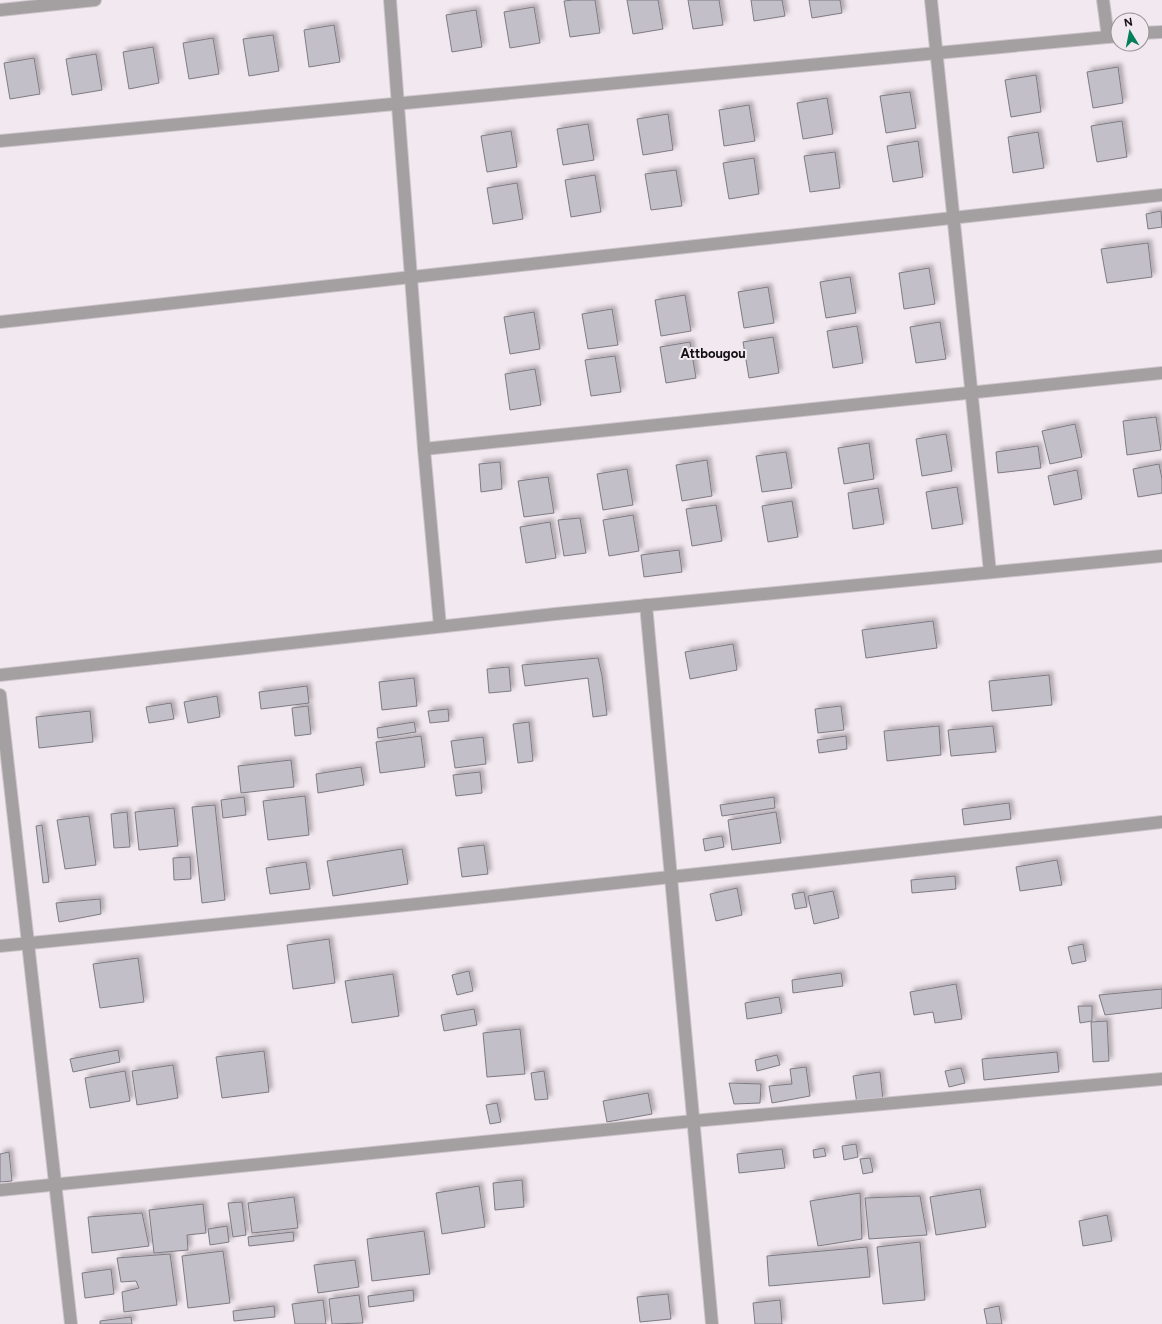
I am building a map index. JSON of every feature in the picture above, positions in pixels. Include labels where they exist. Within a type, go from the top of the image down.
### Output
[{"type":"street","points":[[0,10],[95,0]]},
{"type":"street","points":[[390,0],[424,449],[440,626]]},
{"type":"street","points":[[931,0],[990,572]]},
{"type":"street","points":[[1103,0],[1110,25]]},
{"type":"street","points":[[1150,33],[1162,32]]},
{"type":"street","points":[[0,141],[1110,36]]},
{"type":"street","points":[[0,322],[1162,195]]},
{"type":"street","points":[[424,449],[1162,373]]},
{"type":"street","points":[[0,675],[440,626],[1162,556]]},
{"type":"street","points":[[646,605],[712,1324]]},
{"type":"street","points":[[0,695],[72,1324]]},
{"type":"street","points":[[0,946],[671,877],[1162,822]]},
{"type":"street","points":[[0,1190],[693,1121],[1162,1079]]},
{"type":"building","points":[[595,0],[600,33],[570,37],[564,1]]},
{"type":"building","points":[[627,0],[658,0],[663,29],[633,34]]},
{"type":"building","points":[[688,0],[719,0],[723,25],[693,29]]},
{"type":"building","points":[[751,0],[782,0],[785,16],[754,21]]},
{"type":"building","points":[[809,0],[840,0],[842,13],[812,18]]},
{"type":"building","points":[[534,7],[540,43],[510,48],[504,12]]},
{"type":"building","points":[[476,10],[482,47],[452,52],[446,15]]},
{"type":"building","points":[[334,25],[340,62],[309,67],[304,30]]},
{"type":"building","points":[[273,35],[279,71],[249,76],[243,39]]},
{"type":"building","points":[[213,38],[219,74],[189,79],[183,43]]},
{"type":"building","points":[[153,47],[159,83],[129,89],[123,52]]},
{"type":"building","points":[[96,54],[102,90],[72,95],[66,59]]},
{"type":"building","points":[[34,58],[40,94],[10,99],[4,63]]},
{"type":"building","points":[[1118,67],[1123,103],[1093,108],[1087,72]]},
{"type":"building","points":[[1036,75],[1041,112],[1011,117],[1005,80]]},
{"type":"building","points":[[910,92],[916,128],[886,133],[880,96]]},
{"type":"building","points":[[827,98],[833,134],[803,139],[797,103]]},
{"type":"building","points":[[749,105],[755,141],[724,146],[719,110]]},
{"type":"building","points":[[668,114],[673,150],[643,155],[637,119]]},
{"type":"building","points":[[1122,121],[1127,157],[1097,162],[1091,126]]},
{"type":"building","points":[[588,124],[594,160],[563,165],[557,129]]},
{"type":"building","points":[[511,131],[517,167],[487,172],[481,136]]},
{"type":"building","points":[[1038,132],[1044,168],[1013,173],[1008,137]]},
{"type":"building","points":[[918,141],[923,177],[893,182],[887,146]]},
{"type":"building","points":[[835,152],[840,188],[810,192],[804,156]]},
{"type":"building","points":[[754,158],[759,194],[729,199],[723,163]]},
{"type":"building","points":[[676,170],[682,206],[651,210],[645,174]]},
{"type":"building","points":[[595,175],[601,212],[571,217],[565,180]]},
{"type":"building","points":[[517,183],[523,219],[493,224],[487,188]]},
{"type":"building","points":[[1161,211],[1162,227],[1148,229],[1146,214]]},
{"type":"building","points":[[1148,243],[1152,277],[1107,283],[1101,249]]},
{"type":"building","points":[[929,268],[935,304],[904,309],[899,273]]},
{"type":"building","points":[[850,277],[856,313],[826,318],[820,282]]},
{"type":"building","points":[[768,287],[774,323],[744,328],[738,292]]},
{"type":"building","points":[[685,295],[691,331],[661,336],[655,300]]},
{"type":"building","points":[[612,309],[618,345],[588,349],[582,314]]},
{"type":"building","points":[[534,312],[540,349],[510,354],[504,317]]},
{"type":"building","points":[[940,322],[946,359],[916,363],[910,327]]},
{"type":"building","points":[[857,326],[863,363],[833,368],[827,331]]},
{"type":"building","points":[[773,337],[779,373],[749,378],[743,342]]},
{"type":"building","points":[[690,342],[696,378],[666,383],[660,347]]},
{"type":"building","points":[[615,356],[621,392],[591,396],[585,360]]},
{"type":"building","points":[[535,369],[541,405],[510,410],[505,374]]},
{"type":"building","points":[[1156,417],[1161,450],[1127,455],[1123,421]]},
{"type":"building","points":[[1075,424],[1082,457],[1050,464],[1042,431]]},
{"type":"building","points":[[946,434],[952,471],[922,476],[916,439]]},
{"type":"building","points":[[869,443],[874,479],[844,484],[838,448]]},
{"type":"building","points":[[1038,446],[1041,468],[998,473],[996,452]]},
{"type":"building","points":[[786,452],[792,488],[762,492],[756,456]]},
{"type":"building","points":[[707,460],[712,496],[682,501],[676,465]]},
{"type":"building","points":[[500,462],[502,489],[481,492],[479,464]]},
{"type":"building","points":[[1159,464],[1162,479],[1162,493],[1138,497],[1133,469]]},
{"type":"building","points":[[627,469],[633,505],[603,510],[597,474]]},
{"type":"building","points":[[1077,470],[1082,499],[1054,505],[1048,476]]},
{"type":"building","points":[[548,477],[554,513],[524,517],[518,481]]},
{"type":"building","points":[[957,487],[963,524],[932,529],[926,492]]},
{"type":"building","points":[[878,488],[884,524],[853,529],[848,493]]},
{"type":"building","points":[[792,501],[798,537],[768,542],[762,506]]},
{"type":"building","points":[[716,505],[722,541],[692,546],[686,509]]},
{"type":"building","points":[[633,515],[639,551],[609,556],[603,520]]},
{"type":"building","points":[[580,518],[586,553],[564,556],[558,520]]},
{"type":"building","points":[[550,522],[556,558],[526,563],[520,527]]},
{"type":"building","points":[[679,550],[682,572],[644,577],[641,555]]},
{"type":"building","points":[[933,621],[937,648],[866,658],[862,630]]},
{"type":"building","points":[[733,644],[737,670],[690,679],[685,652]]},
{"type":"building","points":[[598,658],[607,715],[593,717],[588,678],[525,686],[522,665]]},
{"type":"building","points":[[509,667],[511,691],[489,693],[487,669]]},
{"type":"building","points":[[1049,675],[1052,705],[992,711],[989,681]]},
{"type":"building","points":[[414,678],[417,706],[382,710],[379,682]]},
{"type":"building","points":[[307,686],[309,703],[261,709],[259,692]]},
{"type":"building","points":[[217,696],[220,717],[188,723],[184,702]]},
{"type":"building","points":[[171,703],[174,719],[149,723],[146,707]]},
{"type":"building","points":[[308,706],[311,734],[295,736],[292,708]]},
{"type":"building","points":[[841,706],[844,730],[818,733],[815,709]]},
{"type":"building","points":[[448,709],[449,721],[430,723],[428,711]]},
{"type":"building","points":[[90,711],[93,742],[39,748],[36,717]]},
{"type":"building","points":[[414,722],[416,732],[378,738],[377,728]]},
{"type":"building","points":[[529,722],[533,761],[518,763],[513,724]]},
{"type":"building","points":[[939,726],[941,755],[887,761],[884,731]]},
{"type":"building","points":[[993,726],[996,752],[951,756],[948,730]]},
{"type":"building","points":[[421,736],[425,767],[380,773],[376,742]]},
{"type":"building","points":[[846,736],[847,749],[819,753],[817,740]]},
{"type":"building","points":[[483,737],[486,764],[455,768],[451,741]]},
{"type":"building","points":[[291,760],[294,787],[241,793],[238,766]]},
{"type":"building","points":[[361,767],[364,785],[318,793],[316,774]]},
{"type":"building","points":[[480,772],[482,793],[456,796],[453,775]]},
{"type":"building","points":[[305,796],[309,835],[268,840],[263,801]]},
{"type":"building","points":[[244,797],[246,815],[223,818],[221,800]]},
{"type":"building","points":[[774,797],[775,808],[722,816],[720,805]]},
{"type":"building","points":[[1009,803],[1011,819],[964,825],[962,809]]},
{"type":"building","points":[[215,805],[225,900],[202,903],[192,807]]},
{"type":"building","points":[[174,808],[178,846],[139,850],[135,812]]},
{"type":"building","points":[[127,812],[130,847],[114,848],[111,814]]},
{"type":"building","points":[[776,812],[781,843],[732,850],[728,820]]},
{"type":"building","points":[[89,816],[96,865],[65,869],[57,820]]},
{"type":"building","points":[[42,825],[49,882],[43,883],[36,826]]},
{"type":"building","points":[[722,836],[724,847],[705,851],[703,839]]},
{"type":"building","points":[[484,845],[488,874],[462,877],[458,848]]},
{"type":"building","points":[[402,849],[408,884],[333,896],[327,861]]},
{"type":"building","points":[[190,857],[191,879],[174,880],[173,858]]},
{"type":"building","points":[[1057,860],[1062,885],[1020,891],[1016,867]]},
{"type":"building","points":[[306,862],[310,889],[270,894],[266,868]]},
{"type":"building","points":[[955,876],[956,889],[912,893],[911,880]]},
{"type":"building","points":[[737,888],[742,915],[716,921],[710,894]]},
{"type":"building","points":[[833,891],[839,918],[814,924],[808,896]]},
{"type":"building","points":[[804,892],[807,907],[795,909],[792,894]]},
{"type":"building","points":[[100,899],[101,914],[59,922],[56,903]]},
{"type":"building","points":[[329,939],[335,983],[293,989],[287,945]]},
{"type":"building","points":[[1083,944],[1086,961],[1072,964],[1068,947]]},
{"type":"building","points":[[138,958],[144,1002],[100,1008],[93,964]]},
{"type":"building","points":[[469,971],[473,991],[457,995],[452,975]]},
{"type":"building","points":[[841,973],[843,986],[793,993],[792,980]]},
{"type":"building","points":[[393,974],[399,1016],[352,1023],[345,981]]},
{"type":"building","points":[[956,984],[962,1019],[935,1023],[933,1012],[914,1015],[910,992]]},
{"type":"building","points":[[1162,989],[1162,1008],[1105,1015],[1099,995]]},
{"type":"building","points":[[779,997],[782,1013],[747,1019],[745,1003]]},
{"type":"building","points":[[1078,1006],[1092,1006],[1092,1021],[1080,1023]]},
{"type":"building","points":[[474,1009],[477,1025],[444,1031],[441,1015]]},
{"type":"building","points":[[1107,1021],[1109,1061],[1093,1062],[1091,1022]]},
{"type":"building","points":[[520,1029],[525,1074],[487,1077],[483,1033]]},
{"type":"building","points":[[118,1050],[120,1062],[73,1072],[70,1059]]},
{"type":"building","points":[[264,1051],[269,1092],[222,1098],[216,1057]]},
{"type":"building","points":[[1057,1052],[1059,1072],[984,1080],[982,1059]]},
{"type":"building","points":[[777,1055],[780,1065],[757,1071],[755,1060]]},
{"type":"building","points":[[173,1065],[178,1098],[137,1105],[132,1071]]},
{"type":"building","points":[[806,1067],[810,1096],[772,1103],[769,1086],[792,1084],[790,1069]]},
{"type":"building","points":[[961,1068],[965,1083],[949,1087],[945,1071]]},
{"type":"building","points":[[125,1071],[130,1101],[90,1108],[85,1078]]},
{"type":"building","points":[[544,1071],[548,1099],[535,1100],[531,1073]]},
{"type":"building","points":[[880,1072],[883,1100],[857,1104],[853,1076]]},
{"type":"building","points":[[729,1083],[761,1084],[760,1103],[734,1104]]},
{"type":"building","points":[[648,1093],[652,1114],[607,1122],[603,1101]]},
{"type":"building","points":[[497,1103],[501,1122],[490,1124],[486,1105]]},
{"type":"building","points":[[856,1144],[858,1157],[844,1160],[842,1146]]},
{"type":"building","points":[[824,1148],[826,1156],[814,1158],[813,1150]]},
{"type":"building","points":[[782,1149],[785,1168],[739,1173],[737,1154]]},
{"type":"building","points":[[9,1152],[12,1181],[0,1182],[0,1154]]},
{"type":"building","points":[[870,1158],[873,1172],[863,1174],[860,1159]]},
{"type":"building","points":[[522,1180],[524,1207],[495,1210],[493,1183]]},
{"type":"building","points":[[479,1186],[485,1227],[442,1234],[436,1193]]},
{"type":"building","points":[[980,1189],[986,1227],[936,1235],[930,1197]]},
{"type":"building","points":[[860,1193],[862,1239],[818,1246],[810,1201]]},
{"type":"building","points":[[920,1196],[927,1235],[869,1239],[865,1198]]},
{"type":"building","points":[[294,1197],[298,1228],[252,1233],[248,1203]]},
{"type":"building","points":[[242,1202],[246,1235],[233,1237],[228,1203]]},
{"type":"building","points":[[203,1204],[206,1233],[187,1235],[188,1250],[154,1253],[149,1210]]},
{"type":"building","points":[[142,1213],[149,1246],[92,1253],[88,1217]]},
{"type":"building","points":[[1107,1215],[1112,1241],[1083,1246],[1079,1221]]},
{"type":"building","points":[[227,1226],[229,1242],[210,1245],[208,1229]]},
{"type":"building","points":[[424,1231],[430,1274],[372,1281],[367,1239]]},
{"type":"building","points":[[293,1232],[294,1241],[249,1246],[248,1237]]},
{"type":"building","points":[[920,1242],[925,1300],[883,1304],[877,1247]]},
{"type":"building","points":[[867,1247],[870,1277],[769,1286],[767,1256]]},
{"type":"building","points":[[223,1251],[230,1303],[188,1308],[182,1256]]},
{"type":"building","points":[[170,1254],[177,1305],[124,1312],[122,1292],[139,1288],[136,1281],[121,1282],[117,1258]]},
{"type":"building","points":[[355,1260],[359,1287],[318,1293],[314,1265]]},
{"type":"building","points":[[111,1269],[114,1294],[85,1298],[82,1273]]},
{"type":"building","points":[[413,1290],[414,1301],[369,1307],[368,1296]]},
{"type":"building","points":[[668,1294],[671,1319],[640,1322],[637,1297]]},
{"type":"building","points":[[359,1295],[363,1323],[332,1324],[329,1299]]},
{"type":"building","points":[[323,1300],[326,1324],[295,1324],[292,1304]]},
{"type":"building","points":[[780,1300],[782,1324],[755,1324],[753,1303]]},
{"type":"building","points":[[274,1306],[275,1317],[234,1321],[233,1311]]},
{"type":"building","points":[[999,1306],[1002,1324],[987,1324],[984,1309]]},
{"type":"building","points":[[131,1317],[132,1324],[100,1324],[100,1321]]},
{"type":"district","name":"Attbougou","points":[[713,353]]}]
